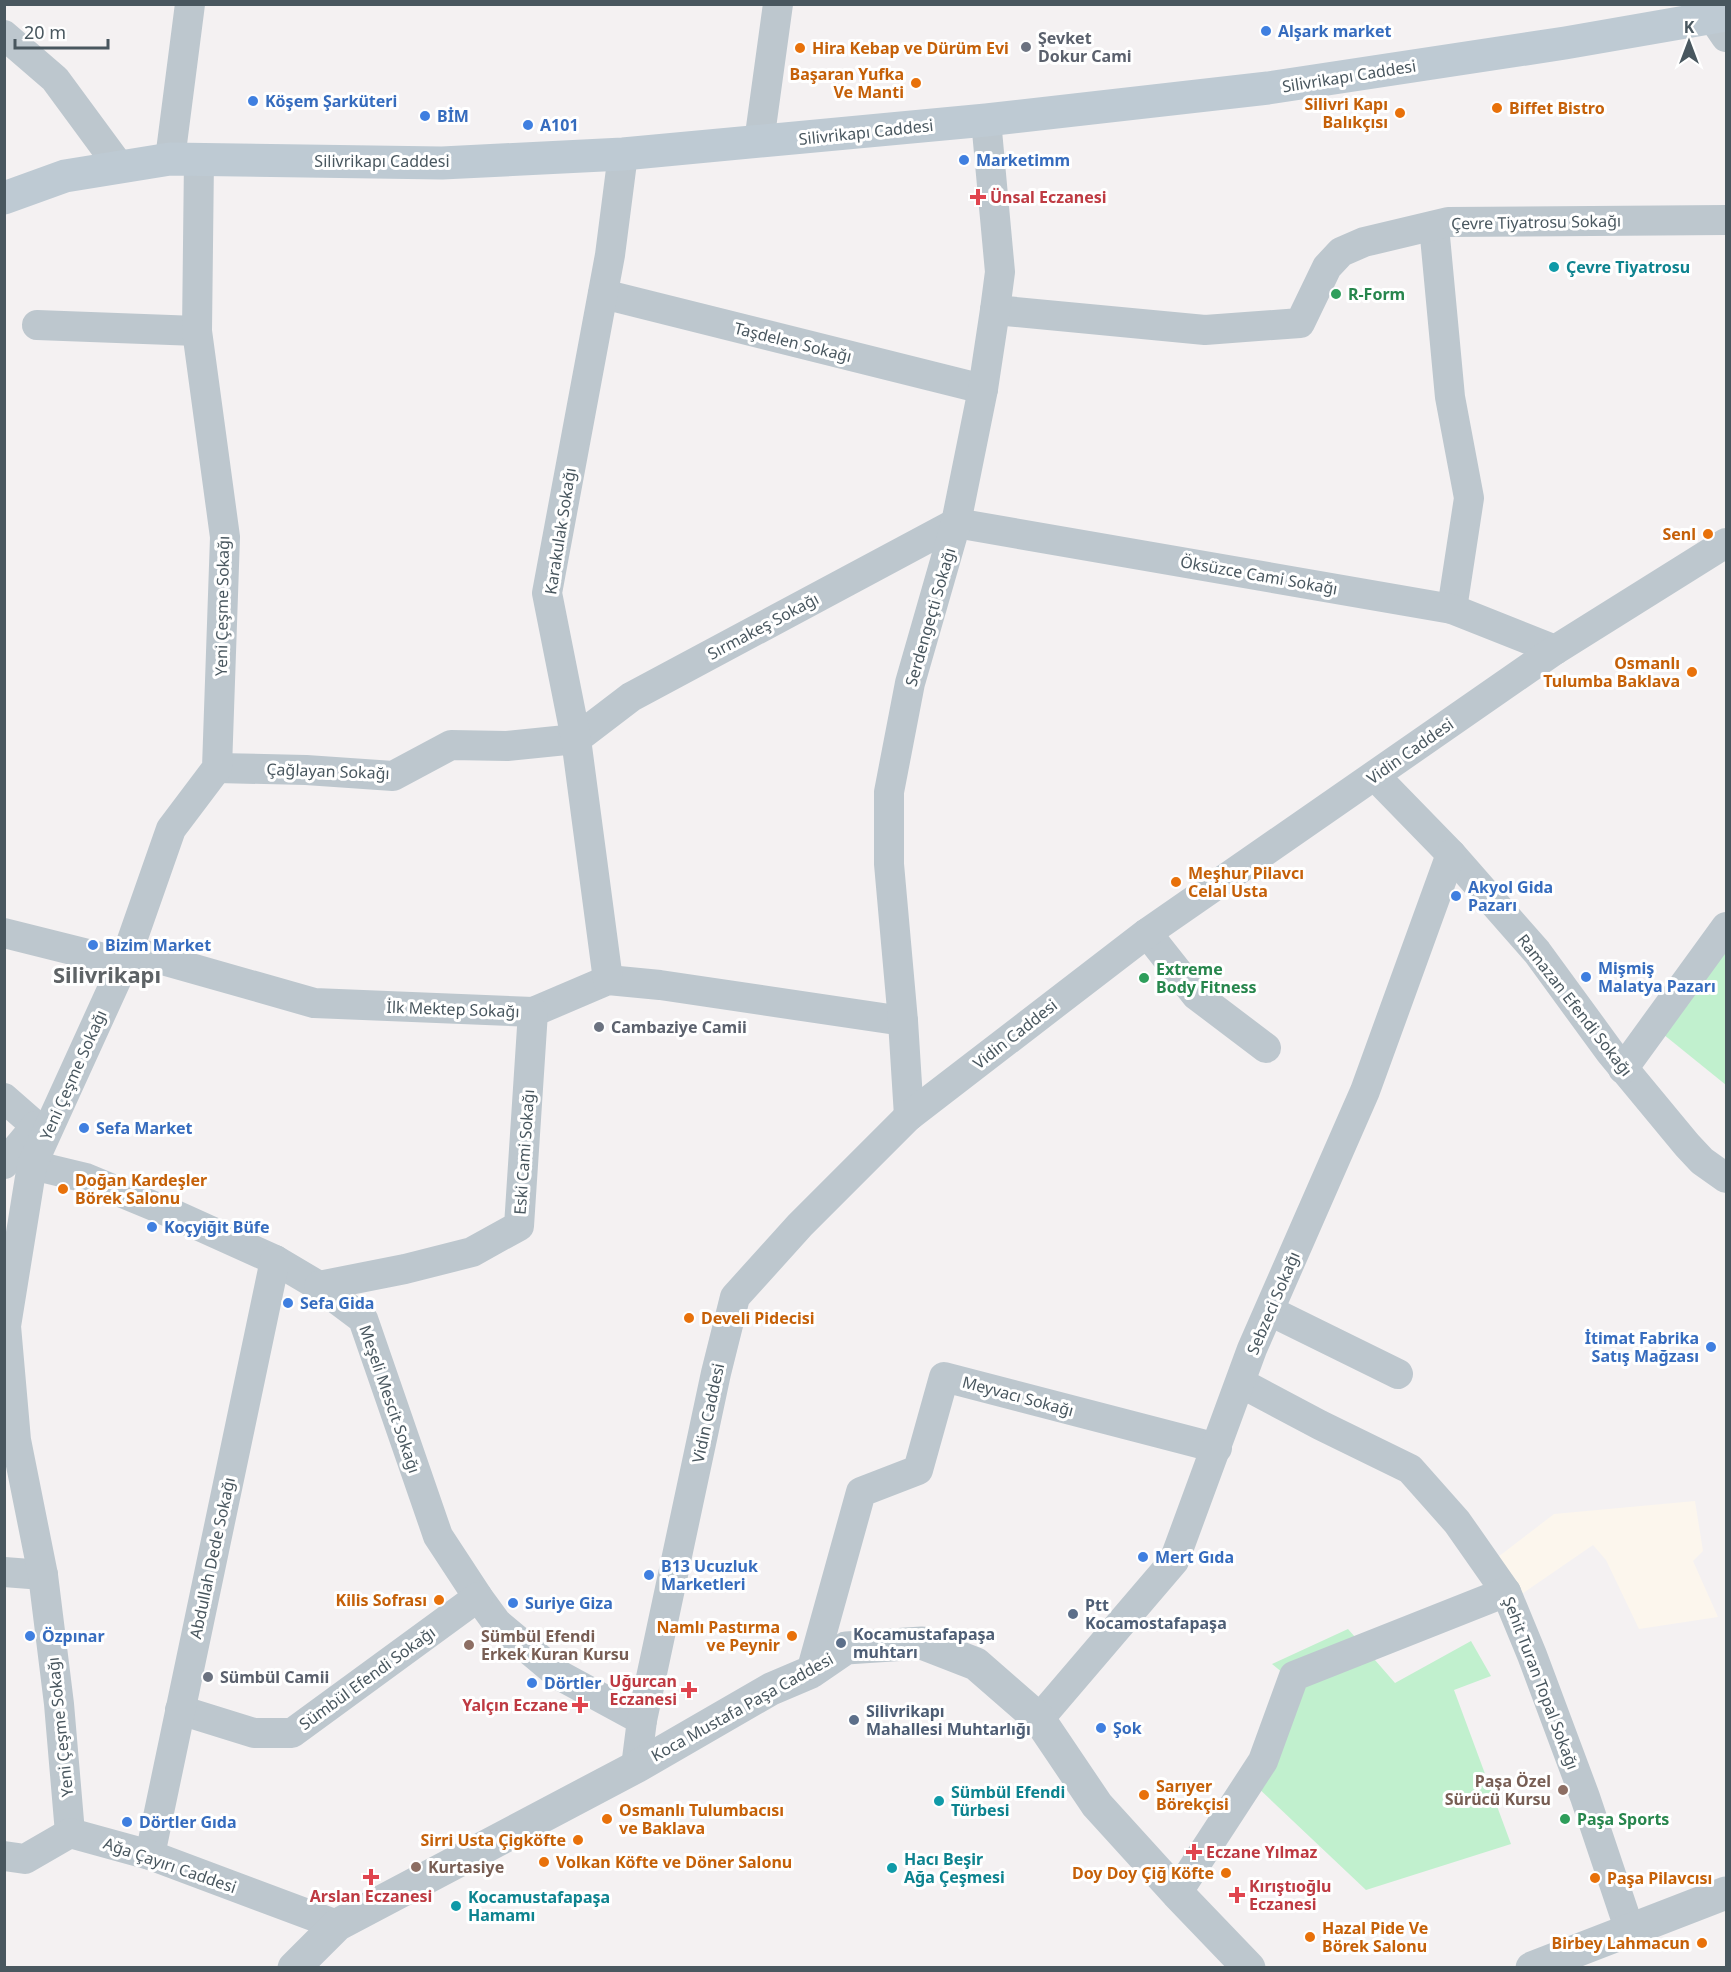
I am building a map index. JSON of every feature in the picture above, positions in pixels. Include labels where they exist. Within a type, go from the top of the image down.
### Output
[{"type":"main road","name":"Silivrikapı Caddesi","points":[[4,198],[65,176],[119,166],[185,159],[442,163],[623,154],[987,120],[1268,88],[1722,24]]},
{"type":"street","name":"Yeni Çeşme Sokağı","points":[[70,1833],[59,1704],[43,1575],[16,1440],[6,1326],[18,1164],[124,963],[171,829],[217,768],[225,537],[197,331],[185,159],[190,4]]},
{"type":"street","points":[[759,142],[778,4]]},
{"type":"street","points":[[4,35],[55,79],[119,166]]},
{"type":"street","name":"Serdengeçti Sokağı","points":[[909,1116],[889,864],[889,792],[910,683],[956,523],[983,389],[996,310],[1000,272],[987,120]]},
{"type":"street","name":"Karakulak Sokağı","points":[[608,980],[576,739],[547,593],[610,255],[623,154]]},
{"type":"street","name":"Çevre Tiyatrosu Sokağı","points":[[996,310],[1205,330],[1300,323],[1328,267],[1341,252],[1364,242],[1448,222],[1726,220]]},
{"type":"street","points":[[1434,226],[1450,397],[1469,498],[1452,609]]},
{"type":"street","name":"Taşdelen Sokağı","points":[[603,294],[983,389]]},
{"type":"street","points":[[37,325],[197,331]]},
{"type":"street","name":"Öksüzce Cami Sokağı","points":[[956,523],[1452,609],[1555,650]]},
{"type":"street","name":"Sırmakeş Sokağı","points":[[576,739],[631,697],[956,523]]},
{"type":"street","name":"Vidin Caddesi","points":[[636,1767],[642,1720],[716,1373],[735,1298],[800,1225],[909,1116],[1147,933],[1555,650],[1726,543]]},
{"type":"street","name":"Çağlayan Sokağı","points":[[217,768],[306,770],[393,776],[451,745],[507,746],[576,739]]},
{"type":"street","name":"Ramazan Efendi Sokağı","points":[[1375,776],[1451,854],[1537,951],[1623,1069],[1702,1161],[1726,1178]]},
{"type":"street","name":"Sebzeci Sokağı","points":[[1039,1719],[1174,1561],[1252,1350],[1365,1091],[1451,854]]},
{"type":"street","points":[[1623,1069],[1726,927]]},
{"type":"street","name":"İlk Mektep Sokağı","points":[[4,933],[124,963],[145,955],[314,1003],[534,1012],[608,980],[660,985],[903,1021]]},
{"type":"street","points":[[1147,933],[1196,995],[1266,1048]]},
{"type":"street","name":"Eski Cami Sokağı","points":[[319,1286],[405,1269],[472,1252],[519,1226],[534,1012]]},
{"type":"street","points":[[4,1098],[36,1126],[18,1164]]},
{"type":"street","name":"Meşeli Mescit Sokağı","points":[[18,1164],[86,1178],[173,1214],[275,1260],[319,1286],[363,1319],[438,1536],[478,1598],[497,1623],[559,1675],[642,1720]]},
{"type":"street","name":"Abdullah Dede Sokağı","points":[[150,1855],[275,1260]]},
{"type":"street","points":[[1270,1311],[1398,1374]]},
{"type":"street","name":"Meyvacı Sokağı","points":[[811,1672],[861,1492],[918,1470],[944,1377],[1217,1448]]},
{"type":"street","name":"Şehit Turan Topal Sokağı","points":[[1241,1383],[1410,1469],[1457,1522],[1506,1592],[1585,1797],[1630,1931]]},
{"type":"street","points":[[4,1572],[43,1575]]},
{"type":"street","points":[[1177,1893],[1263,1761],[1294,1676],[1506,1592]]},
{"type":"street","name":"Sümbül Efendi Sokağı","points":[[180,1710],[254,1732],[292,1732],[478,1598]]},
{"type":"street","name":"Koca Mustafa Paşa Caddesi","points":[[294,1968],[337,1925],[636,1767],[771,1689],[811,1672],[846,1648],[922,1643],[976,1665],[1039,1719],[1097,1805],[1249,1968]]},
{"type":"street","points":[[11,1864],[70,1833]]},
{"type":"street","name":"Ağa Çayırı Caddesi","points":[[70,1833],[150,1855],[337,1925]]},
{"type":"street","points":[[1532,1968],[1584,1957],[1630,1931],[1726,1893]]},
{"type":"shaded area","points":[[1695,1501],[1703,1551],[1693,1561],[1718,1617],[1639,1629],[1606,1560],[1593,1545],[1519,1596],[1498,1557],[1554,1514]]},
{"type":"green space","points":[[1726,933],[1726,1085],[1658,1030]]},
{"type":"green space","points":[[1348,1629],[1395,1683],[1471,1641],[1491,1676],[1454,1690],[1511,1844],[1366,1890],[1254,1784],[1299,1686],[1272,1664]]},
{"type":"place","name":"Alşark market","points":[[1266,31]]},
{"type":"place","name":"Şevket Dokur Cami","points":[[1026,47]]},
{"type":"place","name":"Hira Kebap ve Dürüm Evi","points":[[800,48]]},
{"type":"place","name":"Başaran Yufka Ve Manti","points":[[916,83]]},
{"type":"place","name":"Köşem Şarküteri","points":[[253,101]]},
{"type":"place","name":"Biffet Bistro","points":[[1497,108]]},
{"type":"place","name":"Silivri Kapı Balıkçısı","points":[[1400,113]]},
{"type":"place","name":"BİM","points":[[425,116]]},
{"type":"place","name":"A101","points":[[528,125]]},
{"type":"place","name":"Marketimm","points":[[964,160]]},
{"type":"place","name":"Ünsal Eczanesi","points":[[978,197]]},
{"type":"place","name":"Çevre Tiyatrosu","points":[[1554,267]]},
{"type":"place","name":"R-Form","points":[[1336,294]]},
{"type":"place","name":"Senl","points":[[1708,534]]},
{"type":"place","name":"Osmanlı Tulumba Baklava","points":[[1692,672]]},
{"type":"place","name":"Meşhur Pilavcı Celal Usta","points":[[1176,882]]},
{"type":"place","name":"Akyol Gida Pazarı","points":[[1456,896]]},
{"type":"place","name":"Bizim Market","points":[[93,945]]},
{"type":"place","name":"Mişmiş Malatya Pazarı","points":[[1586,977]]},
{"type":"place","name":"Extreme Body Fitness","points":[[1144,978]]},
{"type":"place","name":"Cambaziye Camii","points":[[599,1027]]},
{"type":"place","name":"Sefa Market","points":[[84,1128]]},
{"type":"place","name":"Doğan Kardeşler Börek Salonu","points":[[63,1189]]},
{"type":"place","name":"Koçyiğit Büfe","points":[[152,1227]]},
{"type":"place","name":"Sefa Gida","points":[[288,1303]]},
{"type":"place","name":"Develi Pidecisi","points":[[689,1318]]},
{"type":"place","name":"İtimat Fabrika Satış Mağzası","points":[[1711,1347]]},
{"type":"place","name":"Mert Gıda","points":[[1143,1557]]},
{"type":"place","name":"B13 Ucuzluk Marketleri","points":[[649,1575]]},
{"type":"place","name":"Kilis Sofrası","points":[[439,1600]]},
{"type":"place","name":"Suriye Giza","points":[[513,1603]]},
{"type":"place","name":"Ptt Kocamostafapaşa","points":[[1073,1614]]},
{"type":"place","name":"Özpınar","points":[[30,1636]]},
{"type":"place","name":"Namlı Pastırma ve Peynir","points":[[792,1636]]},
{"type":"place","name":"Kocamustafapaşa muhtarı","points":[[841,1643]]},
{"type":"place","name":"Sümbül Efendi Erkek Kuran Kursu","points":[[469,1645]]},
{"type":"place","name":"Sümbül Camii","points":[[208,1677]]},
{"type":"place","name":"Dörtler","points":[[532,1683]]},
{"type":"place","name":"Uğurcan Eczanesi","points":[[689,1690]]},
{"type":"place","name":"Yalçın Eczane","points":[[580,1705]]},
{"type":"place","name":"Silivrikapı Mahallesi Muhtarlığı","points":[[854,1720]]},
{"type":"place","name":"Şok","points":[[1101,1728]]},
{"type":"place","name":"Paşa Özel Sürücü Kursu","points":[[1563,1790]]},
{"type":"place","name":"Sarıyer Börekçisi","points":[[1144,1795]]},
{"type":"place","name":"Sümbül Efendi Türbesi","points":[[939,1801]]},
{"type":"place","name":"Osmanlı Tulumbacısı ve Baklava","points":[[607,1819]]},
{"type":"place","name":"Paşa Sports","points":[[1565,1819]]},
{"type":"place","name":"Dörtler Gıda","points":[[127,1822]]},
{"type":"place","name":"Sirri Usta Çigköfte","points":[[578,1840]]},
{"type":"place","name":"Eczane Yılmaz","points":[[1194,1852]]},
{"type":"place","name":"Volkan Köfte ve Döner Salonu","points":[[544,1862]]},
{"type":"place","name":"Kurtasiye","points":[[416,1867]]},
{"type":"place","name":"Hacı Beşir Ağa Çeşmesi","points":[[892,1868]]},
{"type":"place","name":"Doy Doy Çiğ Köfte","points":[[1226,1873]]},
{"type":"place","name":"Arslan Eczanesi","points":[[371,1877]]},
{"type":"place","name":"Paşa Pilavcısı","points":[[1595,1878]]},
{"type":"place","name":"Kırıştıoğlu Eczanesi","points":[[1237,1895]]},
{"type":"place","name":"Kocamustafapaşa Hamamı","points":[[456,1906]]},
{"type":"place","name":"Hazal Pide Ve Börek Salonu","points":[[1310,1937]]},
{"type":"place","name":"Birbey Lahmacun","points":[[1702,1943]]},
{"type":"district","name":"Silivrikapı","points":[[107,975]]}]
